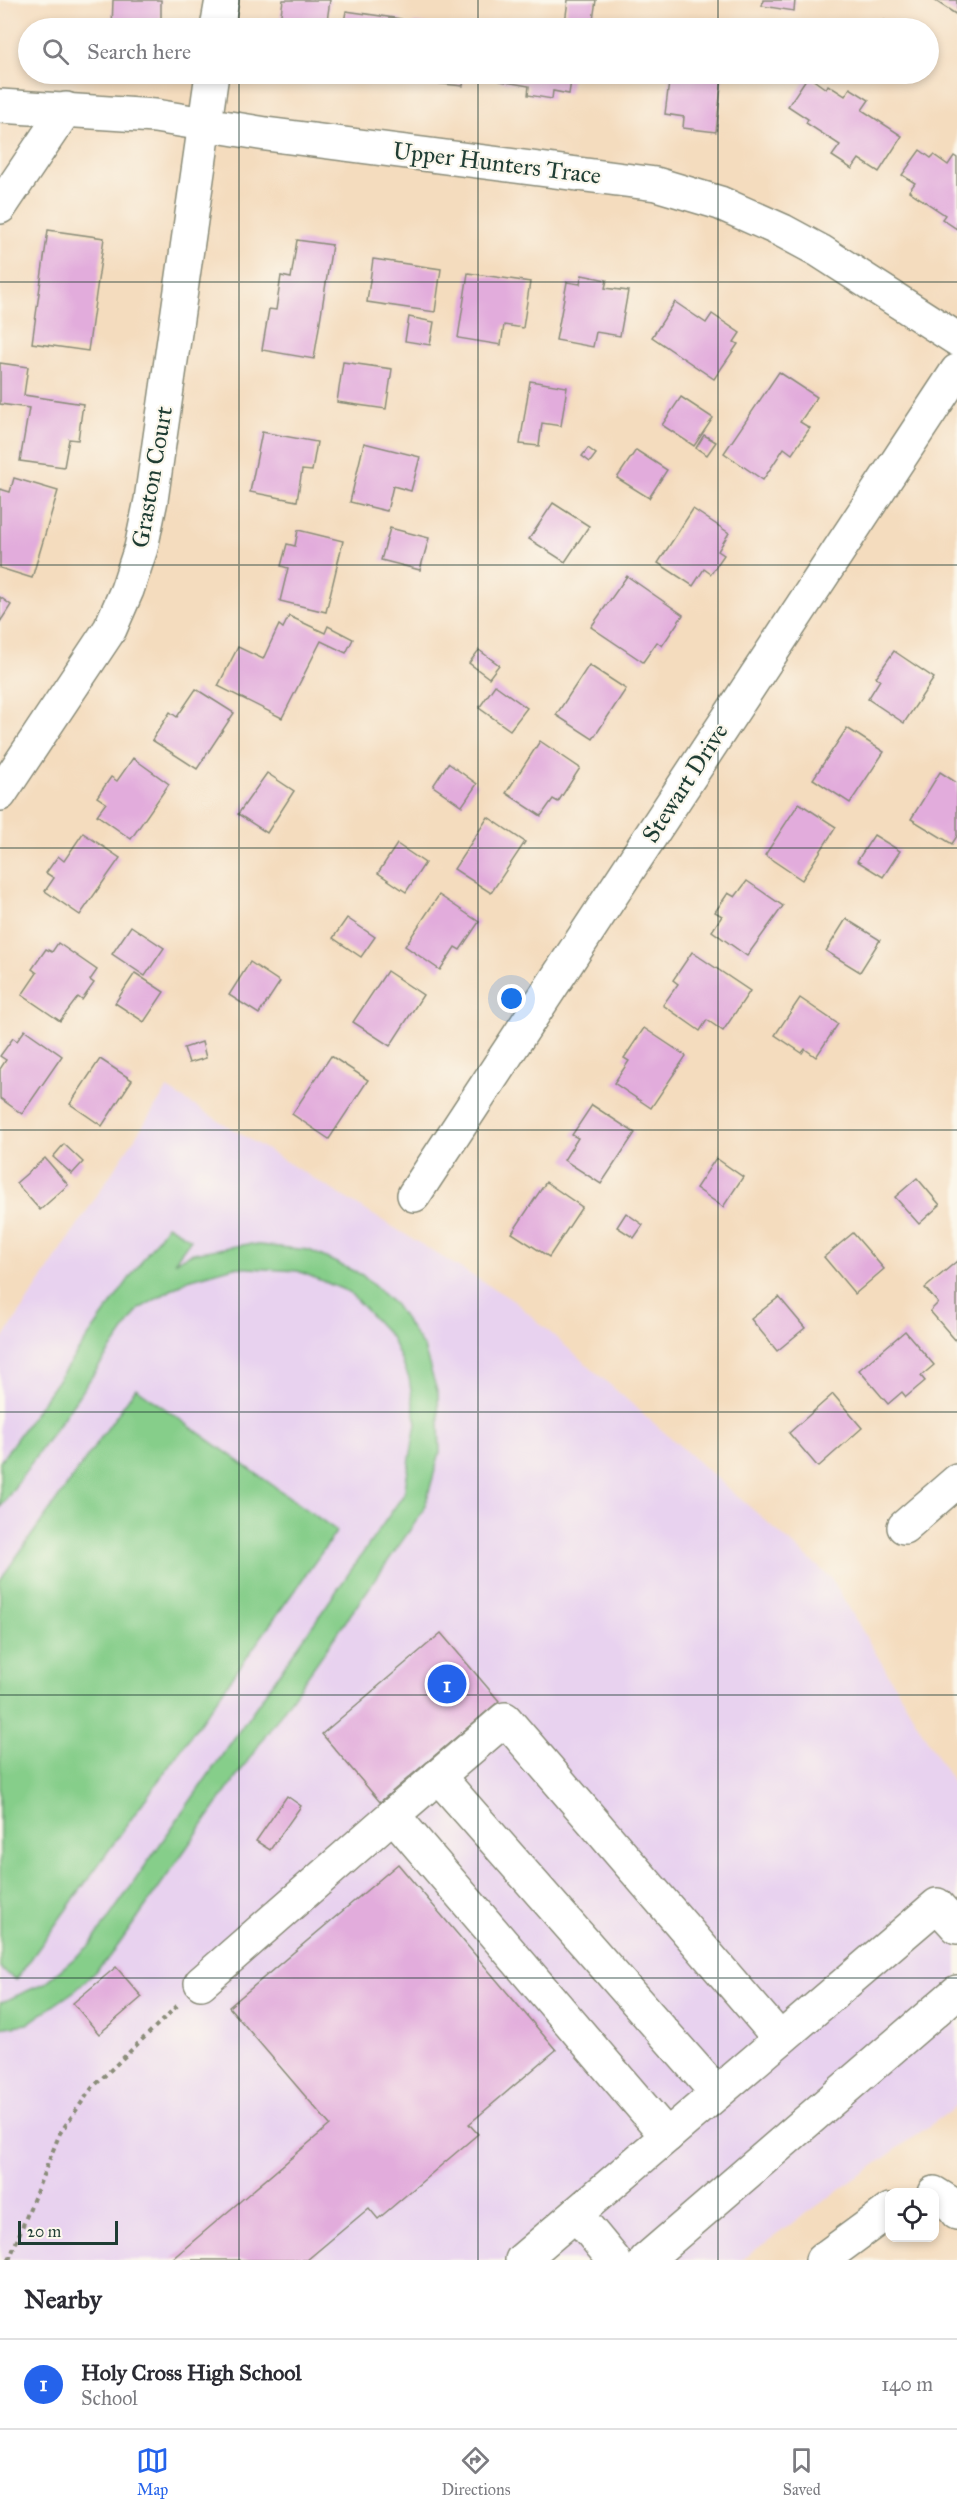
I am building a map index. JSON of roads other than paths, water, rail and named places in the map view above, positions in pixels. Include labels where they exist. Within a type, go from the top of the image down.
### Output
[{"type":"street","points":[[219,18],[222,0]]},
{"type":"street","name":"Graston Court","points":[[0,794],[110,629],[127,590],[141,548],[153,488],[211,84]]},
{"type":"street","name":"Upper Hunters Trace","points":[[0,106],[155,116],[266,134],[619,178],[693,194],[746,213],[792,236],[957,339]]},
{"type":"street","points":[[0,207],[66,109]]},
{"type":"street","name":"Stewart Drive","points":[[414,1195],[957,371]]},
{"type":"street","points":[[904,1527],[957,1481]]},
{"type":"street","points":[[201,1983],[505,1719],[780,2039]]},
{"type":"street","points":[[438,1776],[717,2093]]},
{"type":"street","points":[[393,1815],[667,2136]]},
{"type":"street","points":[[522,2260],[937,1905],[957,1927]]},
{"type":"street","points":[[646,2260],[957,1992]]},
{"type":"street","points":[[939,2197],[950,2203],[957,2213]]},
{"type":"street","points":[[576,2214],[614,2260]]},
{"type":"street","points":[[822,2260],[885,2214]]},
{"type":"place","name":"Holy Cross High School","points":[[447,1684]]}]
